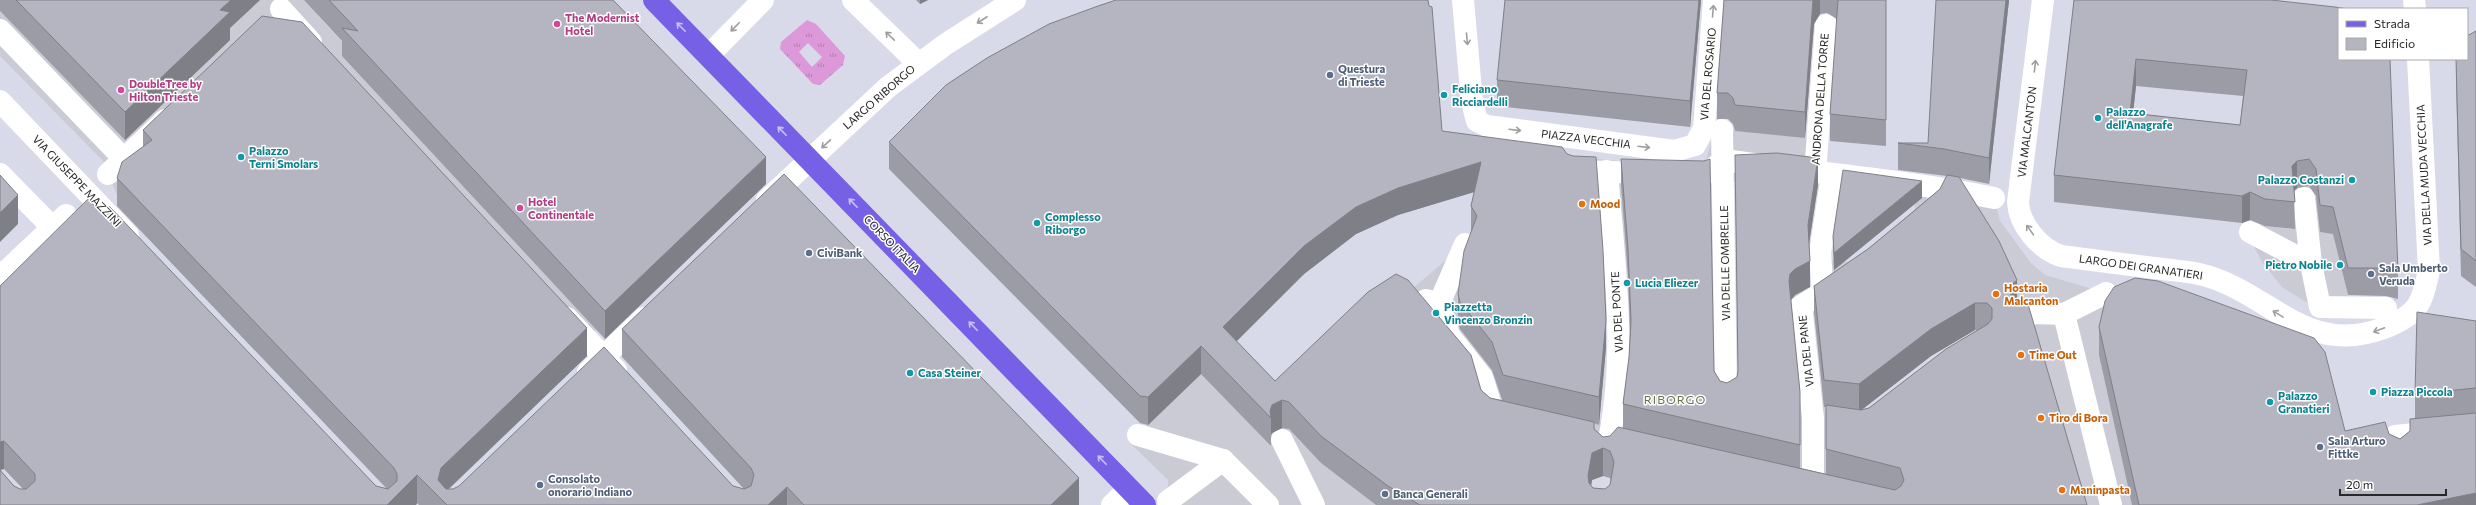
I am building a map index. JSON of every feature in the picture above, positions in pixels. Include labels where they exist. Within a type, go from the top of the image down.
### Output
[{"type":"main road","name":"CORSO ITALIA","points":[[654,0],[1146,505]]},
{"type":"street","points":[[709,55],[762,0]]},
{"type":"street","name":"LARGO RIBORGO","points":[[751,215],[877,97],[918,63],[853,0]]},
{"type":"street","points":[[918,63],[1015,0]]},
{"type":"street","name":"PIAZZA VECCHIA","points":[[1463,0],[1472,102],[1477,121],[1487,126],[1674,151],[1695,145]]},
{"type":"street","name":"VIA DEL ROSARIO","points":[[1695,145],[1704,128],[1714,0]]},
{"type":"street","name":"VIA MALCANTON","points":[[2043,0],[2018,202],[2020,216],[2042,247],[2052,253]]},
{"type":"street","points":[[264,25],[286,5],[324,56]]},
{"type":"street","name":"ANDRONA DELLA TORRE","points":[[1823,294],[1820,253],[1826,25]]},
{"type":"street","points":[[0,30],[124,159]]},
{"type":"street","name":"VIA DELLA MUDA VECCHIA","points":[[2313,331],[2330,334],[2366,335],[2396,323],[2414,312],[2424,297],[2429,270],[2418,60]]},
{"type":"street","name":"VIA GIUSEPPE MAZZINI","points":[[0,101],[145,252]]},
{"type":"street","points":[[108,174],[180,106]]},
{"type":"street","name":"VIA DELLE OMBRELLE","points":[[1722,130],[1724,160],[1726,397]]},
{"type":"street","points":[[1574,171],[1704,175],[1724,160],[1823,174],[1936,197],[1994,198]]},
{"type":"street","name":"VIA DEL PONTE","points":[[1586,434],[1613,445],[1613,426],[1620,353],[1607,171]]},
{"type":"street","points":[[0,174],[59,221],[0,278]]},
{"type":"street","points":[[2304,198],[2311,264],[2320,307],[2386,308]]},
{"type":"street","points":[[2250,232],[2311,264]]},
{"type":"street","points":[[1465,244],[1439,304],[1449,335],[1482,377],[1493,413],[1524,420]]},
{"type":"street","name":"LARGO DEI GRANATIERI","points":[[2052,253],[2061,256],[2199,274],[2225,282],[2250,295],[2279,315],[2313,331]]},
{"type":"street","name":"VIA DEL PANE","points":[[1812,486],[1824,419],[1800,306],[1823,294],[1854,271]]},
{"type":"street","points":[[2022,319],[2034,313],[2064,314],[2106,293]]},
{"type":"street","points":[[1406,294],[1439,304]]},
{"type":"street","points":[[575,385],[660,302]]},
{"type":"street","points":[[554,304],[631,387]]},
{"type":"street","points":[[2064,314],[2105,504]]},
{"type":"street","points":[[2397,445],[2476,428]]},
{"type":"street","points":[[1138,435],[1223,460],[1268,505]]},
{"type":"street","points":[[1282,440],[1314,505]]},
{"type":"street","points":[[1168,501],[1223,460]]},
{"type":"street","points":[[1791,481],[1834,491]]},
{"type":"street","points":[[1112,505],[1129,488]]},
{"type":"green space","points":[[807,20],[816,24],[845,56],[843,65],[820,85],[813,84],[780,49],[781,42]],"holes":[[[808,43],[822,57],[812,67],[799,52]]]},
{"type":"shaded area","points":[[260,0],[332,0],[317,15],[604,322],[587,339],[119,200],[103,161],[0,56],[0,11],[120,134]]},
{"type":"shaded area","points":[[1714,129],[1809,138],[1822,162],[1994,198],[2000,221],[2031,263],[2045,275],[2106,293],[2100,359],[2129,491],[2137,505],[2050,505],[2028,331],[1908,232],[1808,316],[1826,413],[1826,481],[1476,426],[1406,294],[1465,244],[1468,245],[1457,327],[1499,333],[1491,398],[1603,423],[1610,353],[1601,261],[1586,158],[1688,167],[1700,164],[1707,157]],"holes":[[[1785,179],[1829,184],[1816,290],[1793,292],[1800,466],[1622,428],[1630,321],[1627,181],[1718,183]],[[1832,185],[1914,189],[1915,219],[1858,264],[1824,258]]]},
{"type":"shaded area","points":[[2299,161],[2309,162],[2311,198],[2325,199],[2349,300],[2398,299],[2386,308],[2320,307],[2304,301],[2282,287],[2262,262],[2250,239],[2251,224],[2292,229]]},
{"type":"shaded area","points":[[1201,337],[1321,463],[1376,505],[1171,505],[1168,501],[1168,480],[1130,443],[1149,423],[1146,420],[1141,424],[1127,409]]},
{"type":"building","name":"DoubleTree by Hilton Trieste","points":[[16,0],[231,0],[220,10],[230,12],[125,112]]},
{"type":"building","points":[[329,0],[613,0],[766,157],[605,311],[342,28],[358,31]]},
{"type":"building","points":[[1116,0],[1428,0],[1429,6],[1432,7],[1442,131],[1562,147],[1567,154],[1573,156],[1596,157],[1603,250],[1606,320],[1599,397],[1503,375],[1492,342],[1460,302],[1458,294],[1464,251],[1477,216],[1471,206],[1481,162],[1398,188],[1356,207],[1304,246],[1223,327],[1275,381],[1368,292],[1396,274],[1408,280],[1471,355],[1481,390],[1490,398],[1594,422],[1594,429],[1603,437],[1610,436],[1618,427],[1895,490],[1901,486],[1904,480],[1900,468],[1826,449],[1826,405],[1861,410],[1869,408],[1946,349],[1988,324],[1992,319],[1992,308],[1987,303],[1975,303],[1931,329],[1859,384],[1824,380],[1814,286],[1868,249],[1914,211],[1940,189],[1947,175],[1959,177],[1999,241],[2017,280],[2011,285],[2011,297],[2015,302],[2028,304],[2087,505],[1420,505],[1388,486],[1321,436],[1289,402],[1282,400],[1272,405],[1270,411],[1271,418],[1201,346],[1148,397],[1140,396],[889,142],[946,85],[987,58],[1049,24]],"holes":[[[1603,448],[1610,451],[1614,462],[1610,485],[1605,489],[1593,488],[1589,483],[1588,476],[1592,453]]]},
{"type":"building","points":[[1505,0],[1699,0],[1690,101],[1497,80]]},
{"type":"building","points":[[1724,0],[1813,0],[1805,112],[1735,105],[1733,98],[1728,93],[1717,93]]},
{"type":"building","points":[[1838,0],[1886,0],[1886,120],[1830,114]]},
{"type":"building","points":[[1936,0],[2006,0],[1989,158],[1944,149],[1898,143],[1928,143]]},
{"type":"building","points":[[2074,0],[2271,0],[2342,8],[2338,8],[2338,60],[2390,60],[2398,272],[2386,268],[2348,268],[2333,207],[2320,205],[2316,169],[2309,159],[2297,161],[2292,166],[2295,202],[2265,199],[2250,192],[2242,196],[2054,175]],"holes":[[[2136,59],[2247,70],[2240,125],[2130,113]]]},
{"type":"building","points":[[262,16],[302,22],[587,328],[441,468],[438,480],[446,489],[453,489],[459,486],[604,347],[733,486],[744,489],[751,486],[754,475],[751,468],[622,329],[784,174],[1079,478],[1051,505],[804,505],[787,487],[768,505],[447,505],[417,475],[387,505],[0,505],[0,470],[14,486],[20,489],[26,489],[35,481],[35,474],[4,441],[0,442],[0,286],[88,199],[106,218],[109,206],[376,486],[388,489],[397,481],[397,474],[394,468],[117,178],[122,162],[152,140],[143,130]]},
{"type":"building","points":[[2476,31],[2476,261],[2461,249],[2456,60],[2468,60],[2468,35]]},
{"type":"building","points":[[1777,153],[1818,158],[1808,225],[1810,261],[1795,269],[1790,274],[1789,281],[1800,392],[1800,445],[1623,404],[1629,357],[1631,321],[1628,249],[1621,159],[1704,161],[1710,159],[1714,371],[1720,381],[1727,383],[1737,377],[1738,370],[1735,155]]},
{"type":"building","points":[[1843,170],[1922,181],[1834,253],[1833,236]]},
{"type":"building","points":[[0,175],[18,195],[0,213]]},
{"type":"building","points":[[2135,278],[2158,281],[2314,338],[2325,352],[2345,431],[2385,422],[2389,434],[2400,439],[2410,431],[2410,419],[2476,413],[2476,493],[2417,505],[2139,505],[2099,327],[2105,301],[2114,287]]},
{"type":"building","points":[[2417,312],[2476,321],[2476,388],[2415,394]]},
{"type":"place","name":"The Modernist Hotel","points":[[557,24]]},
{"type":"place","name":"Questura di Trieste","points":[[1330,75]]},
{"type":"place","name":"DoubleTree by Hilton Trieste","points":[[121,90]]},
{"type":"place","name":"Feliciano Ricciardelli","points":[[1444,95]]},
{"type":"place","name":"Palazzo dell'Anagrafe","points":[[2098,118]]},
{"type":"place","name":"Palazzo Terni Smolars","points":[[241,157]]},
{"type":"place","name":"Palazzo Costanzi","points":[[2352,180]]},
{"type":"place","name":"Mood","points":[[1582,204]]},
{"type":"place","name":"Hotel Continentale","points":[[520,208]]},
{"type":"place","name":"Complesso Riborgo","points":[[1037,223]]},
{"type":"place","name":"CiviBank","points":[[809,253]]},
{"type":"place","name":"Pietro Nobile","points":[[2340,265]]},
{"type":"place","name":"Sala Umberto Veruda","points":[[2371,274]]},
{"type":"place","name":"Lucia Eliezer","points":[[1627,283]]},
{"type":"place","name":"Hostaria Malcanton","points":[[1996,294]]},
{"type":"place","name":"Piazzetta Vincenzo Bronzin","points":[[1436,313]]},
{"type":"place","name":"Time Out","points":[[2021,355]]},
{"type":"place","name":"Casa Steiner","points":[[910,373]]},
{"type":"place","name":"Piazza Piccola","points":[[2373,392]]},
{"type":"place","name":"Palazzo Granatieri","points":[[2270,402]]},
{"type":"place","name":"Tiro di Bora","points":[[2041,418]]},
{"type":"place","name":"Sala Arturo Fittke","points":[[2320,447]]},
{"type":"place","name":"Consolato onorario Indiano","points":[[540,485]]},
{"type":"place","name":"Maninpasta","points":[[2062,490]]},
{"type":"place","name":"Banca Generali","points":[[1385,494]]},
{"type":"district","name":"RIBORGO","points":[[1675,400]]}]
